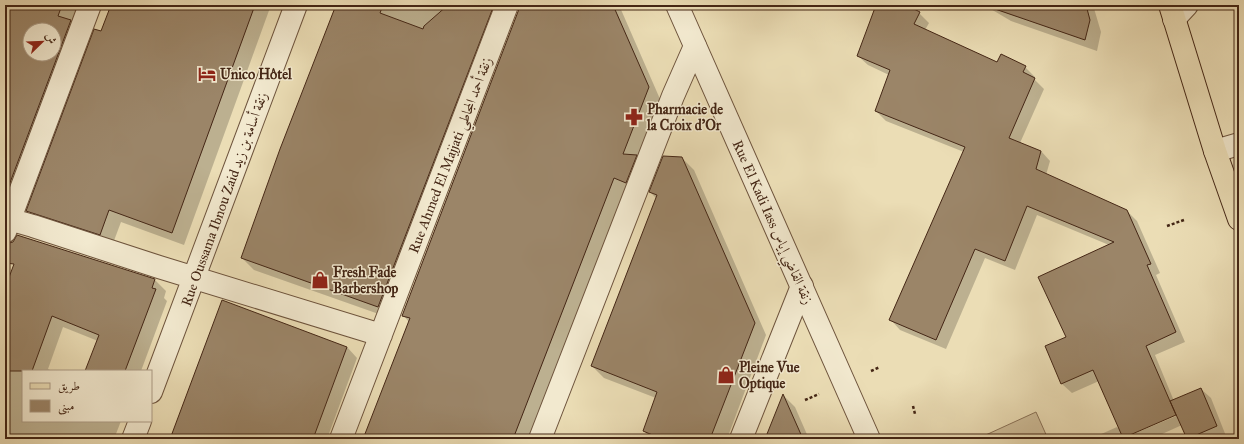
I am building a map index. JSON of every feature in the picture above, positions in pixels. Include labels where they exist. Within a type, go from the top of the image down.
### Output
[{"type":"main road","points":[[1177,10],[1216,150],[1239,219]]},
{"type":"street","points":[[90,5],[7,223],[194,277],[381,334]]},
{"type":"street","name":"Rue Oussama Ibnou Zaid زنقة أسامة بن زيد","points":[[152,389],[296,5]]},
{"type":"street","name":"Rue Ahmed El Majjati زنقة أحمد المجاطي","points":[[342,439],[507,5]]},
{"type":"street","name":"Rue El Kadi Iass زنقة القاضي إياس","points":[[677,5],[869,439]]},
{"type":"street","points":[[540,439],[673,96],[695,46]]},
{"type":"street","points":[[1216,150],[1239,144]]},
{"type":"street","points":[[741,439],[802,286]]},
{"type":"street","points":[[133,439],[140,422]]},
{"type":"path","points":[[1167,226],[1184,220]]},
{"type":"path","points":[[871,371],[880,367]]},
{"type":"path","points":[[805,400],[821,393]]},
{"type":"path","points":[[913,406],[915,414]]},
{"type":"shaded area","points":[[1036,412],[1048,439],[977,439]]},
{"type":"building","points":[[5,5],[62,5],[58,16],[71,20],[62,44],[62,22],[22,22],[22,62],[55,62],[5,196]]},
{"type":"building","points":[[111,5],[255,5],[172,233],[109,210],[100,235],[26,211],[94,29],[101,31]]},
{"type":"building","points":[[336,5],[383,5],[380,13],[423,29],[424,26],[448,5],[494,5],[378,307],[241,258],[280,149]]},
{"type":"building","points":[[519,5],[613,5],[649,87],[623,154],[637,155],[626,183],[614,178],[513,439],[363,439],[410,318],[402,316],[519,9]]},
{"type":"building","points":[[876,5],[906,5],[920,12],[914,24],[997,62],[1001,54],[1026,66],[1023,72],[1035,78],[1009,138],[1041,151],[1036,169],[1127,210],[1151,264],[1147,265],[1176,332],[1146,346],[1176,415],[1123,438],[1093,370],[1061,384],[1045,346],[1066,337],[1038,277],[1114,242],[1027,206],[1005,261],[975,249],[936,340],[889,320],[965,147],[875,111],[890,70],[857,56]]},
{"type":"building","points":[[996,5],[1086,5],[1090,20],[1085,40],[995,9]]},
{"type":"building","points":[[663,156],[682,157],[755,323],[710,439],[662,439],[643,431],[657,392],[591,366],[657,195],[649,192]]},
{"type":"building","points":[[17,235],[155,279],[152,288],[156,289],[125,370],[85,370],[99,335],[52,316],[32,370],[5,371],[5,288],[14,264],[5,263],[5,244],[13,242]]},
{"type":"building","points":[[222,300],[347,347],[313,439],[170,439]]},
{"type":"building","points":[[1201,388],[1217,426],[1187,439],[1170,401]]},
{"type":"building","points":[[783,394],[803,439],[765,439]]},
{"type":"place","name":"Unico Hôtel","points":[[207,74]]},
{"type":"place","name":"Pharmacie de la Croix d'Or","points":[[634,117]]},
{"type":"place","name":"Fresh Fade Barbershop","points":[[320,280]]},
{"type":"place","name":"Pleine Vue Optique","points":[[726,375]]}]
